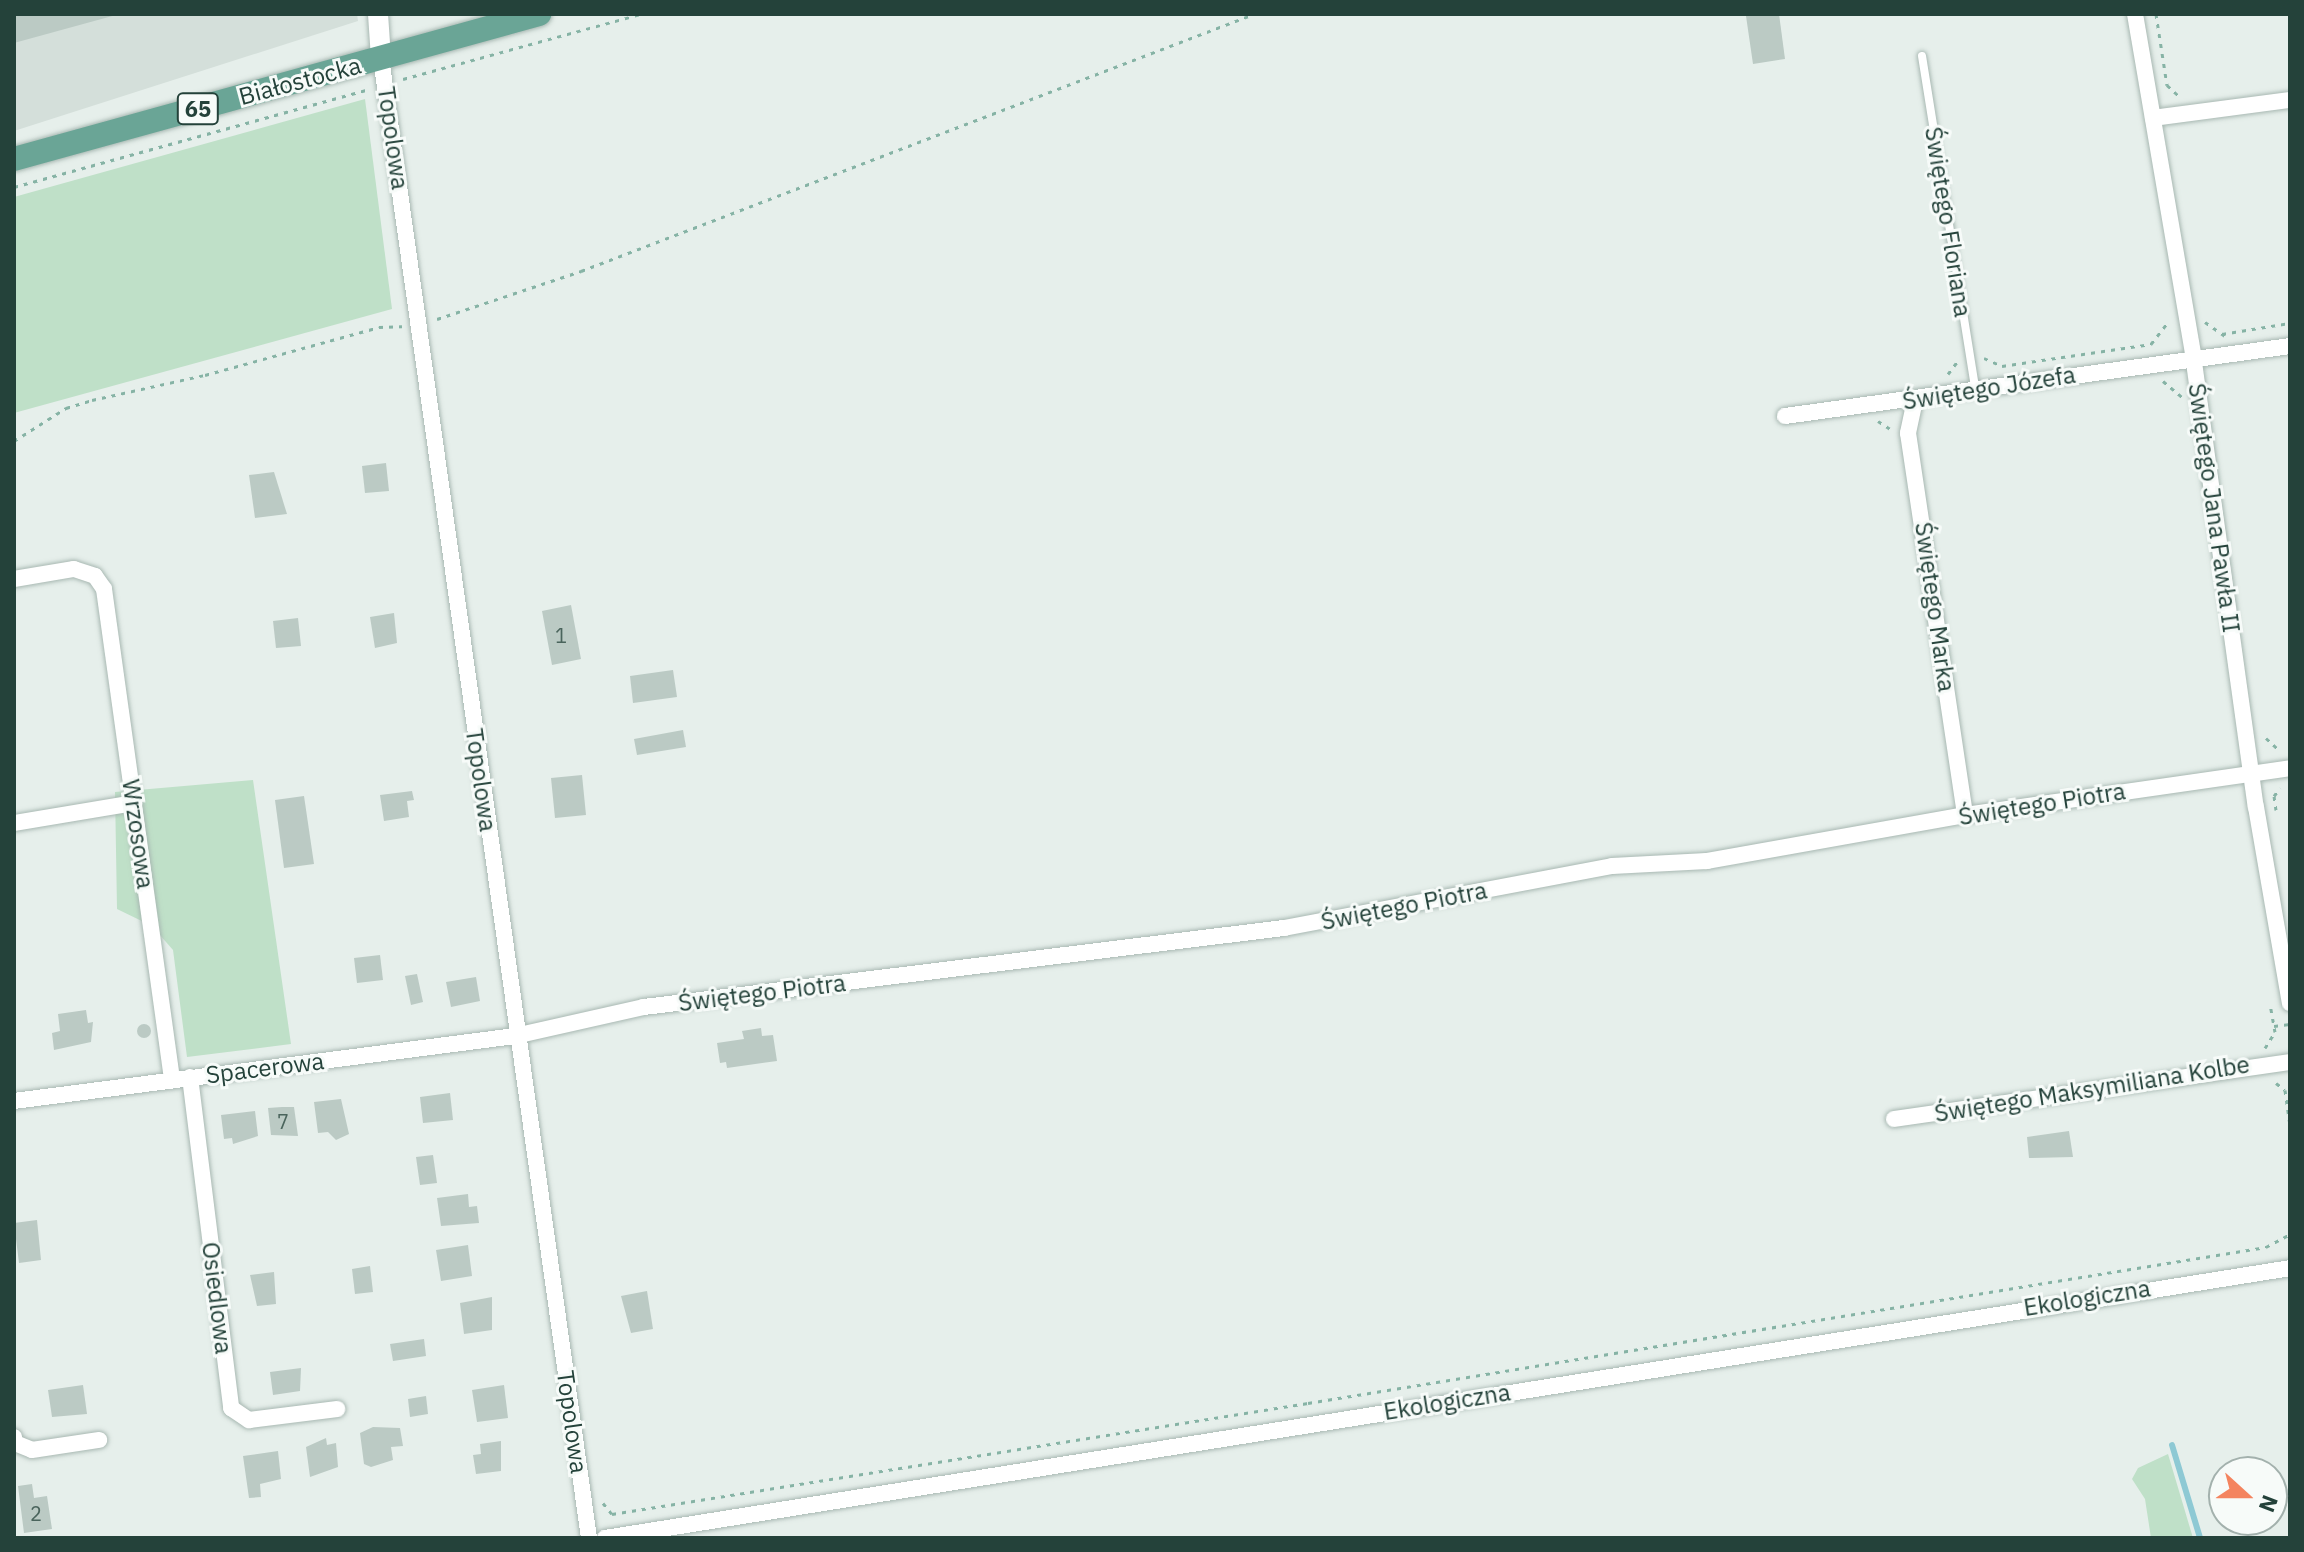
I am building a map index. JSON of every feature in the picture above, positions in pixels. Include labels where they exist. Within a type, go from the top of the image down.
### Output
[{"type":"main road","name":"Białostocka","points":[[14,159],[539,14]]},
{"type":"street","points":[[378,14],[381,58]]},
{"type":"street","name":"Świętego Jana Pawła II","points":[[2135,14],[2193,355],[2252,772],[2290,1003]]},
{"type":"street","name":"Topolowa","points":[[381,58],[410,326],[589,1538]]},
{"type":"street","points":[[2153,118],[2290,100]]},
{"type":"street","name":"Świętego Józefa","points":[[1785,416],[1915,400],[2193,355],[2290,346]]},
{"type":"street","name":"Świętego Marka","points":[[1915,400],[1908,433],[1965,815]]},
{"type":"street","name":"Wrzosowa","points":[[14,579],[74,569],[95,576],[104,589],[172,1080]]},
{"type":"street","name":"Świętego Piotra","points":[[515,1036],[644,1007],[1284,928],[1612,866],[1707,861],[1965,815],[2290,768]]},
{"type":"street","points":[[14,823],[134,803]]},
{"type":"street","name":"Spacerowa","points":[[14,1101],[515,1036]]},
{"type":"street","name":"Świętego Maksymiliana Kolbe","points":[[1894,1119],[2290,1062]]},
{"type":"street","name":"Osiedlowa","points":[[190,1077],[231,1408],[249,1420],[337,1409]]},
{"type":"street","name":"Ekologiczna","points":[[605,1538],[2290,1268]]},
{"type":"street","points":[[14,1437],[15,1443],[32,1450],[99,1440]]},
{"type":"lane","name":"Świętego Floriana","points":[[1922,56],[1975,388]]},
{"type":"path","points":[[14,187],[640,14]]},
{"type":"path","points":[[14,441],[66,408],[92,400],[205,375],[379,327],[410,326],[581,271],[1254,14]]},
{"type":"path","points":[[2156,14],[2167,85],[2184,100],[2187,114]]},
{"type":"path","points":[[368,90],[373,102]]},
{"type":"path","points":[[400,312],[410,326]]},
{"type":"path","points":[[2201,314],[2222,334],[2231,352]]},
{"type":"path","points":[[1936,376],[1951,374],[1958,361],[1990,357],[2002,366],[2151,344],[2168,320]]},
{"type":"path","points":[[2222,334],[2290,323]]},
{"type":"path","points":[[404,341],[410,326]]},
{"type":"path","points":[[2274,1026],[2290,1024]]},
{"type":"path","points":[[612,1514],[2266,1247],[2290,1234]]},
{"type":"shaded area","points":[[14,14],[357,14],[358,21],[14,131]]},
{"type":"green space","points":[[365,99],[392,309],[14,413],[14,197]]},
{"type":"green space","points":[[253,780],[291,1044],[187,1057],[173,950],[152,926],[117,909],[115,792]]},
{"type":"green space","points":[[2168,1454],[2193,1538],[2151,1538],[2145,1499],[2132,1479],[2138,1468]]},
{"type":"building","points":[[14,14],[116,14],[116,15],[14,43]]},
{"type":"building","points":[[1779,14],[1785,59],[1753,64],[1746,16]]},
{"type":"building","points":[[386,463],[389,491],[365,493],[362,466]]},
{"type":"building","points":[[274,472],[287,514],[255,518],[249,475]]},
{"type":"building","points":[[571,605],[581,659],[552,665],[542,611]]},
{"type":"building","points":[[394,613],[397,643],[375,648],[370,617]]},
{"type":"building","points":[[298,618],[301,646],[276,648],[273,621]]},
{"type":"building","points":[[673,670],[677,697],[633,703],[630,676]]},
{"type":"building","points":[[683,730],[686,747],[637,755],[634,739]]},
{"type":"building","points":[[582,775],[586,815],[555,818],[551,778]]},
{"type":"building","points":[[412,791],[414,800],[407,801],[409,817],[384,821],[380,795]]},
{"type":"building","points":[[304,796],[314,864],[284,868],[275,800]]},
{"type":"building","points":[[380,955],[383,980],[357,983],[354,958]]},
{"type":"building","points":[[417,974],[423,1002],[411,1005],[405,976]]},
{"type":"building","points":[[476,977],[480,1001],[451,1007],[446,982]]},
{"type":"building","points":[[86,1010],[88,1023],[93,1022],[91,1042],[54,1050],[52,1033],[60,1031],[58,1014]]},
{"type":"building","points":[[144,1024],[151,1031],[144,1038],[137,1031]]},
{"type":"building","points":[[761,1028],[762,1036],[773,1035],[777,1061],[727,1068],[726,1062],[720,1063],[717,1043],[744,1039],[742,1031]]},
{"type":"building","points":[[450,1093],[453,1120],[423,1123],[420,1097]]},
{"type":"building","points":[[341,1099],[349,1134],[336,1140],[328,1132],[318,1133],[314,1102]]},
{"type":"building","points":[[294,1107],[298,1136],[271,1135],[268,1108]]},
{"type":"building","points":[[255,1111],[258,1136],[233,1144],[232,1138],[224,1139],[221,1115]]},
{"type":"building","points":[[2069,1131],[2073,1157],[2029,1158],[2027,1137]]},
{"type":"building","points":[[433,1155],[437,1183],[420,1185],[416,1157]]},
{"type":"building","points":[[468,1194],[469,1207],[477,1206],[479,1223],[441,1226],[437,1198]]},
{"type":"building","points":[[37,1220],[41,1260],[19,1263],[14,1223]]},
{"type":"building","points":[[468,1245],[472,1276],[441,1281],[436,1250]]},
{"type":"building","points":[[370,1266],[373,1292],[355,1294],[352,1269]]},
{"type":"building","points":[[274,1272],[276,1304],[257,1306],[250,1275]]},
{"type":"building","points":[[647,1291],[653,1329],[631,1333],[621,1296]]},
{"type":"building","points":[[492,1297],[492,1330],[464,1334],[460,1303]]},
{"type":"building","points":[[424,1339],[426,1356],[393,1361],[390,1344]]},
{"type":"building","points":[[301,1368],[300,1391],[273,1395],[270,1372]]},
{"type":"building","points":[[83,1385],[87,1414],[52,1417],[48,1390]]},
{"type":"building","points":[[504,1385],[508,1418],[477,1422],[472,1390]]},
{"type":"building","points":[[426,1396],[428,1414],[410,1417],[408,1399]]},
{"type":"building","points":[[373,1427],[400,1428],[403,1446],[391,1447],[393,1460],[371,1467],[364,1464],[360,1433]]},
{"type":"building","points":[[326,1438],[327,1445],[336,1443],[338,1467],[310,1477],[306,1447]]},
{"type":"building","points":[[501,1441],[501,1471],[476,1474],[473,1455],[481,1454],[480,1444]]},
{"type":"building","points":[[278,1451],[281,1479],[260,1484],[261,1497],[249,1498],[243,1456]]},
{"type":"building","points":[[32,1484],[34,1498],[47,1496],[52,1529],[24,1533],[18,1486]]},
{"type":"waterway","points":[[2172,1445],[2200,1538]]}]
